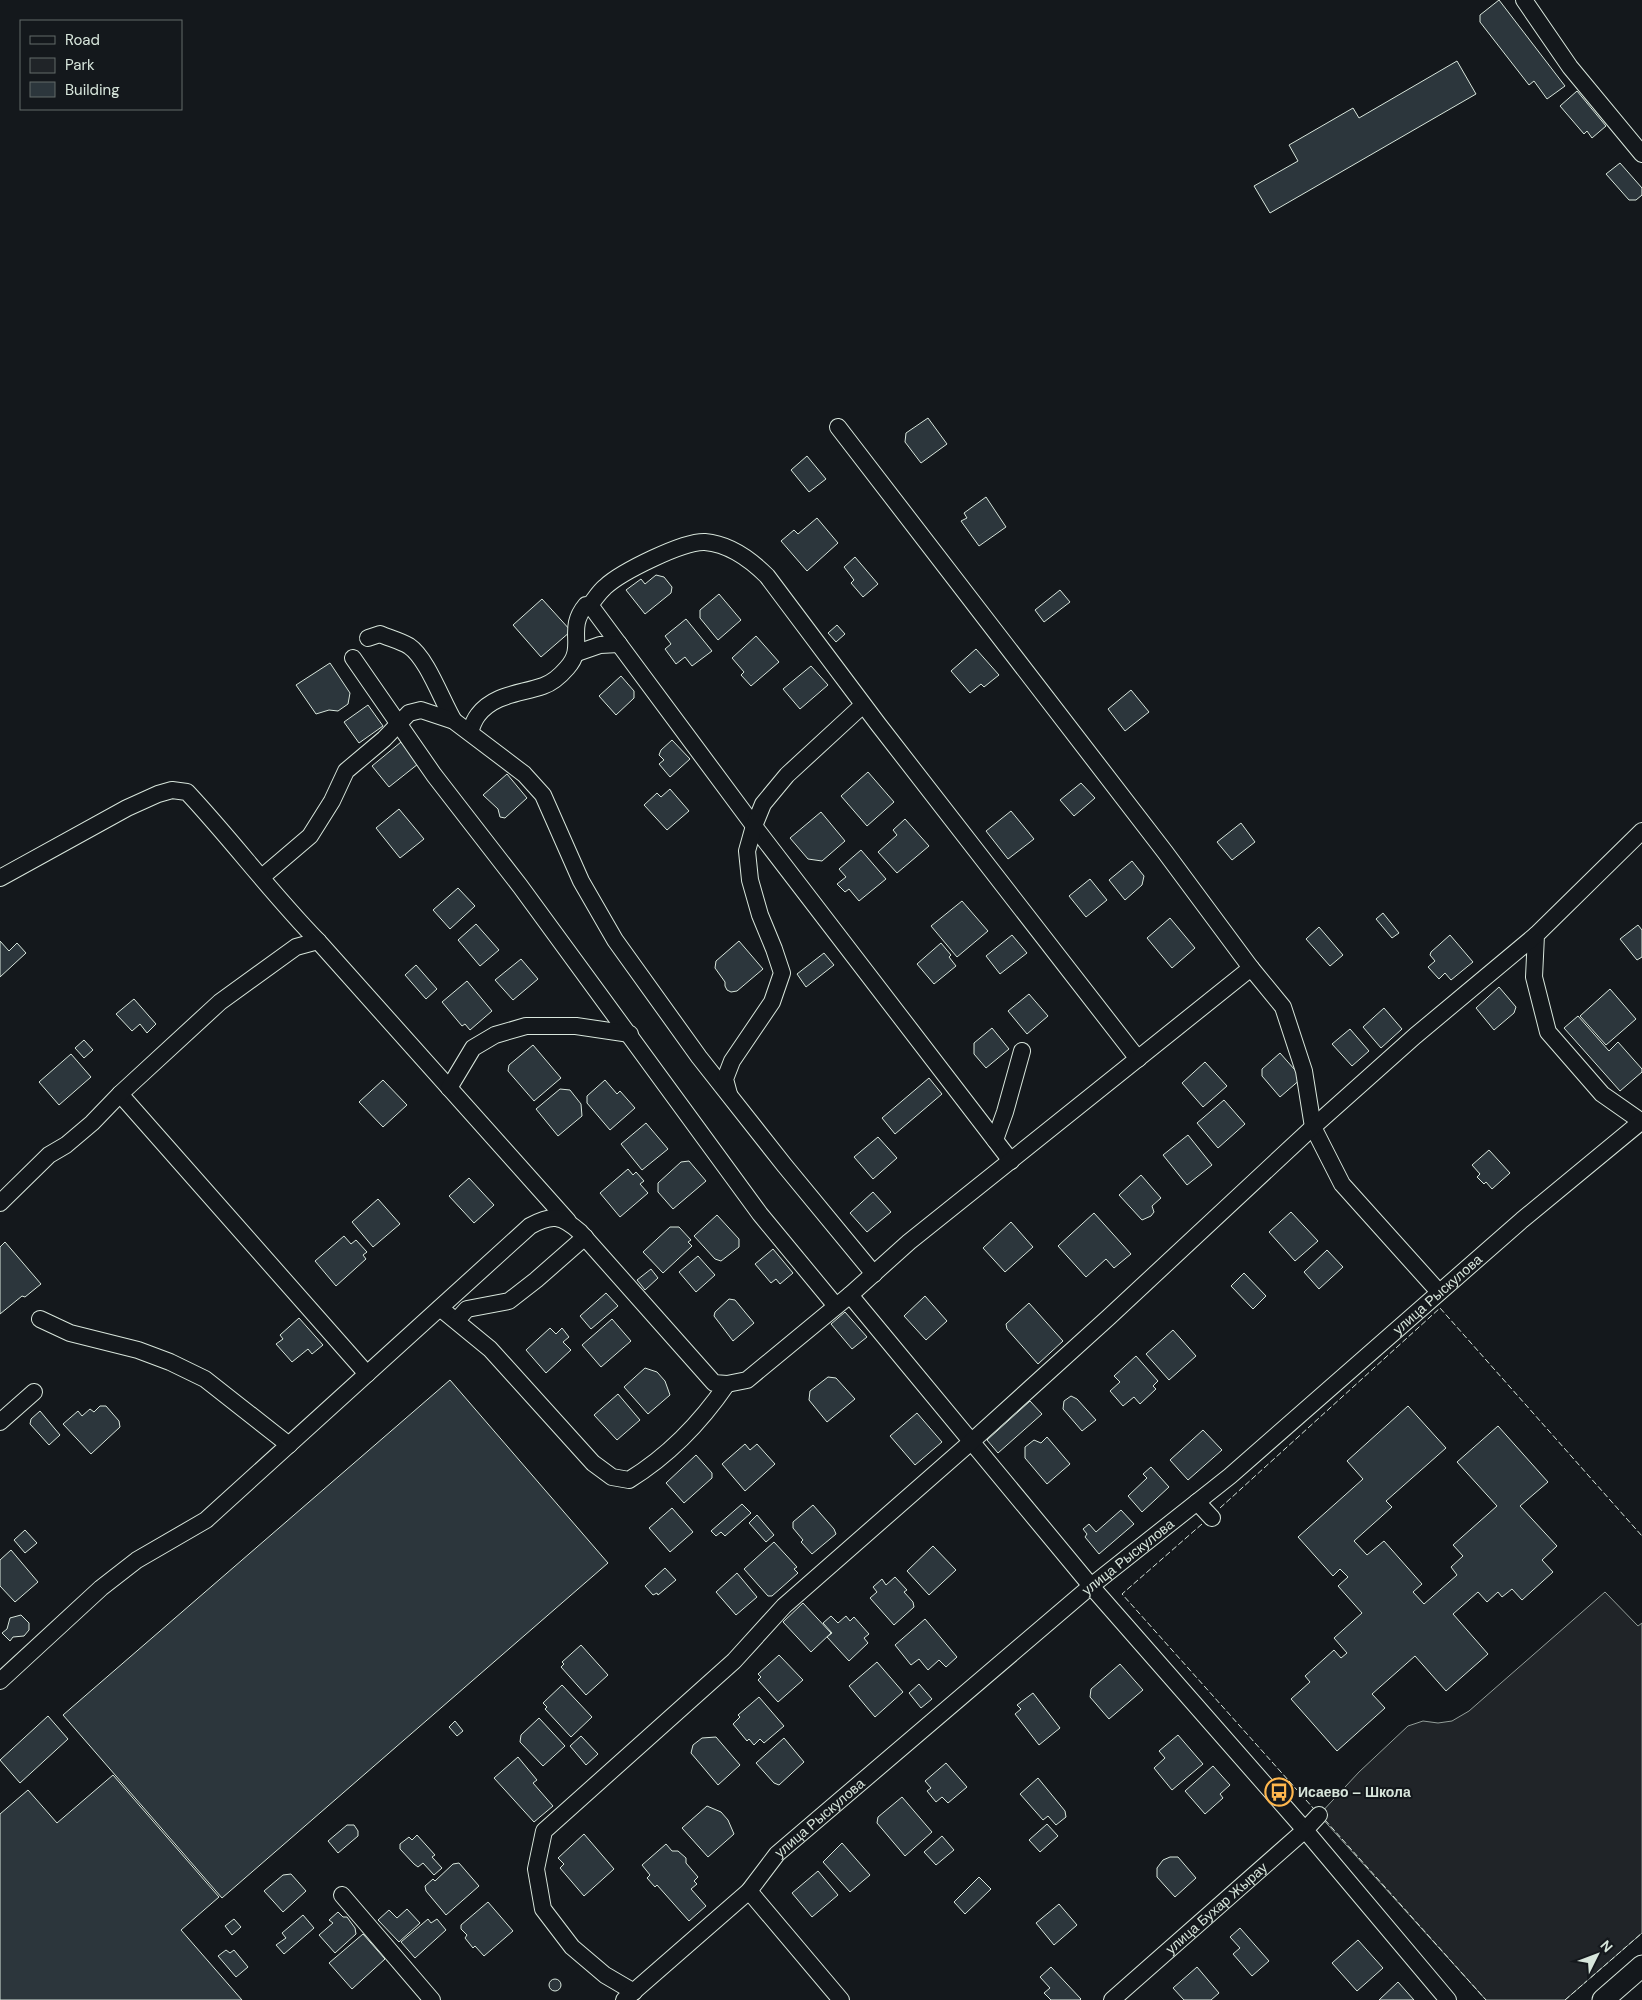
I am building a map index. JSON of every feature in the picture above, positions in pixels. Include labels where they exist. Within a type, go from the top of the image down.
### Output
[{"type":"street","points":[[1524,0],[1570,67],[1642,154]]},
{"type":"street","points":[[838,427],[1165,852],[1251,968],[1283,1007],[1304,1071],[1313,1128],[1342,1184],[1439,1292]]},
{"type":"street","points":[[470,732],[477,716],[487,704],[506,696],[545,686],[569,666],[577,653],[575,629],[579,613],[586,605],[590,605],[605,587],[628,572],[686,545],[705,542],[728,548],[754,563],[768,576],[863,704],[1138,1059]]},
{"type":"street","points":[[590,605],[754,826],[1011,1161]]},
{"type":"street","points":[[368,638],[380,634],[410,646],[431,673],[443,702],[454,720]]},
{"type":"street","points":[[577,653],[600,645],[619,644]]},
{"type":"street","points":[[353,658],[434,775],[520,886],[630,1034],[760,1214],[836,1306]]},
{"type":"street","points":[[730,1096],[726,1079],[732,1061],[772,1002],[782,974],[760,915],[750,880],[747,851],[754,826],[763,804],[787,774],[863,704]]},
{"type":"street","points":[[262,876],[310,836],[332,801],[346,771],[409,714],[421,710],[454,720],[524,774],[544,795],[581,881],[616,940],[699,1057],[874,1274]]},
{"type":"street","points":[[0,878],[127,808],[172,790],[188,792],[262,876],[285,906],[318,940],[714,1383],[728,1384],[747,1380],[755,1375],[850,1296],[910,1242],[1251,968]]},
{"type":"street","points":[[629,1996],[572,1947],[543,1909],[536,1869],[544,1831],[734,1662],[784,1606],[971,1442],[1313,1128],[1415,1036],[1536,935],[1642,831]]},
{"type":"street","points":[[1536,935],[1534,977],[1548,1032],[1602,1094],[1642,1122]]},
{"type":"street","points":[[0,1203],[48,1155],[66,1145],[92,1123],[120,1094],[220,1002],[296,947],[318,940]]},
{"type":"street","points":[[450,1088],[473,1048],[495,1035],[526,1026],[576,1026],[630,1034]]},
{"type":"street","points":[[995,1140],[1022,1051]]},
{"type":"street","points":[[120,1094],[366,1374]]},
{"type":"street","name":"улица Рыскулова","points":[[629,1996],[749,1891],[777,1854],[1091,1586],[1230,1476],[1522,1220],[1642,1122]]},
{"type":"street","points":[[0,1680],[101,1588],[137,1560],[206,1520],[530,1226],[541,1220],[552,1218],[568,1221]]},
{"type":"street","points":[[456,1320],[467,1309],[509,1301],[585,1237]]},
{"type":"street","points":[[850,1296],[1091,1586],[1305,1830],[1448,2000]]},
{"type":"street","points":[[440,1308],[490,1349],[593,1462],[612,1477],[629,1480],[654,1465],[710,1410],[728,1384]]},
{"type":"street","points":[[40,1319],[70,1332],[138,1350],[170,1362],[205,1379],[289,1445]]},
{"type":"street","points":[[0,1422],[34,1392]]},
{"type":"street","points":[[1197,1502],[1212,1518]]},
{"type":"street","name":"улица Бухар Жырау","points":[[1112,2000],[1305,1830],[1319,1815]]},
{"type":"street","points":[[749,1891],[841,2000]]},
{"type":"street","points":[[342,1895],[432,2000]]},
{"type":"street","points":[[1603,2000],[1642,1966]]},
{"type":"green space","points":[[1605,1592],[1638,1626],[1642,1623],[1642,1933],[1565,2000],[1486,2000],[1319,1815],[1359,1772],[1408,1726],[1423,1721],[1438,1723],[1452,1721],[1469,1711]]},
{"type":"building","points":[[1499,0],[1565,86],[1547,99],[1534,81],[1529,85],[1480,22],[1480,15]]},
{"type":"building","points":[[1457,61],[1476,94],[1270,213],[1254,186],[1298,161],[1289,145],[1353,108],[1359,118]]},
{"type":"building","points":[[1577,91],[1606,126],[1592,138],[1587,131],[1584,134],[1560,106]]},
{"type":"building","points":[[1620,163],[1642,188],[1642,195],[1636,200],[1629,200],[1606,174]]},
{"type":"building","points":[[928,418],[947,444],[921,463],[905,442],[906,433]]},
{"type":"building","points":[[807,456],[826,479],[809,492],[791,470]]},
{"type":"building","points":[[986,497],[1006,527],[979,546],[961,521],[967,518],[964,513]]},
{"type":"building","points":[[817,518],[838,543],[807,571],[781,541],[794,530],[798,534]]},
{"type":"building","points":[[855,557],[878,584],[863,597],[851,583],[854,580],[844,567]]},
{"type":"building","points":[[656,575],[664,577],[672,587],[671,593],[645,614],[626,590],[641,579],[645,584]]},
{"type":"building","points":[[1060,590],[1070,602],[1044,622],[1035,610]]},
{"type":"building","points":[[719,594],[741,620],[718,640],[700,618],[700,610]]},
{"type":"building","points":[[542,599],[571,631],[541,657],[513,625]]},
{"type":"building","points":[[686,619],[712,651],[692,666],[685,657],[676,664],[665,649],[671,644],[665,636]]},
{"type":"building","points":[[837,625],[845,634],[836,642],[828,633]]},
{"type":"building","points":[[756,636],[779,662],[751,686],[741,675],[744,672],[732,658]]},
{"type":"building","points":[[976,649],[999,675],[984,687],[981,684],[970,693],[951,671]]},
{"type":"building","points":[[330,663],[350,693],[348,704],[338,711],[329,710],[316,714],[296,685]]},
{"type":"building","points":[[811,666],[828,685],[800,709],[783,689]]},
{"type":"building","points":[[621,676],[634,691],[634,698],[616,715],[599,696]]},
{"type":"building","points":[[1131,690],[1149,712],[1125,731],[1108,709]]},
{"type":"building","points":[[368,705],[383,726],[359,743],[344,722]]},
{"type":"building","points":[[672,740],[690,759],[670,777],[659,764],[664,760],[659,755],[661,750]]},
{"type":"building","points":[[401,742],[418,764],[389,787],[372,766]]},
{"type":"building","points":[[868,772],[894,802],[867,826],[841,796]]},
{"type":"building","points":[[507,774],[527,798],[505,818],[500,817],[498,809],[483,795]]},
{"type":"building","points":[[1081,783],[1095,798],[1074,816],[1060,800]]},
{"type":"building","points":[[670,789],[689,811],[667,830],[644,805],[657,793],[661,797]]},
{"type":"building","points":[[399,809],[424,839],[400,858],[376,828]]},
{"type":"building","points":[[1011,811],[1034,839],[1008,859],[986,831]]},
{"type":"building","points":[[821,812],[845,841],[822,861],[808,859],[790,838]]},
{"type":"building","points":[[905,819],[929,846],[897,873],[878,852],[897,835],[893,830]]},
{"type":"building","points":[[1241,823],[1255,842],[1232,860],[1217,842]]},
{"type":"building","points":[[861,850],[886,879],[859,901],[849,889],[845,892],[837,884],[846,877],[839,869]]},
{"type":"building","points":[[1132,861],[1144,876],[1142,885],[1125,900],[1109,880]]},
{"type":"building","points":[[1090,879],[1107,900],[1086,917],[1069,896]]},
{"type":"building","points":[[458,888],[475,906],[450,929],[433,910]]},
{"type":"building","points":[[962,901],[988,931],[957,957],[931,926]]},
{"type":"building","points":[[1383,913],[1399,933],[1392,938],[1376,919]]},
{"type":"building","points":[[1170,918],[1195,948],[1172,968],[1147,938]]},
{"type":"building","points":[[476,924],[499,950],[480,966],[458,940]]},
{"type":"building","points":[[1638,925],[1642,930],[1642,957],[1637,960],[1620,939]]},
{"type":"building","points":[[1319,927],[1343,955],[1330,966],[1306,939]]},
{"type":"building","points":[[1012,935],[1027,953],[1000,974],[986,956]]},
{"type":"building","points":[[1450,935],[1473,962],[1451,980],[1445,973],[1439,979],[1428,967],[1435,961],[1430,955]]},
{"type":"building","points":[[0,941],[9,951],[17,943],[26,953],[0,977]]},
{"type":"building","points":[[739,941],[763,969],[737,991],[731,992],[727,990],[725,982],[715,968],[716,961]]},
{"type":"building","points":[[941,943],[951,955],[949,957],[956,966],[934,984],[917,964]]},
{"type":"building","points":[[824,953],[834,965],[806,987],[797,974]]},
{"type":"building","points":[[521,959],[538,979],[513,1000],[495,980]]},
{"type":"building","points":[[416,965],[437,989],[426,999],[405,975]]},
{"type":"building","points":[[467,981],[492,1011],[470,1030],[465,1024],[462,1026],[442,1002]]},
{"type":"building","points":[[1499,987],[1516,1007],[1514,1013],[1494,1030],[1476,1008]]},
{"type":"building","points":[[1610,989],[1636,1019],[1606,1045],[1580,1016]]},
{"type":"building","points":[[1029,994],[1048,1016],[1027,1034],[1008,1011]]},
{"type":"building","points":[[134,999],[156,1024],[147,1033],[140,1024],[132,1031],[116,1014]]},
{"type":"building","points":[[1384,1008],[1402,1029],[1381,1048],[1363,1027]]},
{"type":"building","points":[[1578,1016],[1609,1051],[1618,1042],[1642,1069],[1642,1072],[1620,1091],[1564,1028]]},
{"type":"building","points":[[992,1028],[1009,1049],[986,1068],[974,1054],[974,1043]]},
{"type":"building","points":[[1350,1029],[1369,1051],[1352,1066],[1332,1044]]},
{"type":"building","points":[[84,1040],[93,1050],[84,1058],[75,1048]]},
{"type":"building","points":[[533,1045],[561,1078],[534,1101],[508,1071],[509,1065]]},
{"type":"building","points":[[1280,1053],[1302,1078],[1280,1097],[1262,1076],[1262,1069]]},
{"type":"building","points":[[71,1054],[91,1077],[59,1105],[39,1082]]},
{"type":"building","points":[[1205,1062],[1227,1086],[1203,1107],[1182,1083]]},
{"type":"building","points":[[929,1078],[942,1094],[895,1134],[882,1118]]},
{"type":"building","points":[[383,1080],[407,1105],[383,1127],[359,1102]]},
{"type":"building","points":[[605,1080],[617,1094],[620,1091],[635,1108],[610,1130],[587,1103],[587,1096]]},
{"type":"building","points":[[560,1089],[570,1090],[581,1104],[582,1116],[558,1136],[536,1109]]},
{"type":"building","points":[[1224,1100],[1245,1124],[1218,1148],[1197,1123]]},
{"type":"building","points":[[646,1123],[668,1149],[642,1170],[621,1144]]},
{"type":"building","points":[[1188,1135],[1212,1165],[1187,1185],[1163,1155]]},
{"type":"building","points":[[878,1137],[897,1158],[873,1179],[854,1157]]},
{"type":"building","points":[[1489,1150],[1510,1173],[1492,1189],[1486,1182],[1484,1184],[1477,1177],[1480,1174],[1472,1165]]},
{"type":"building","points":[[689,1161],[706,1181],[673,1209],[658,1192],[658,1183],[681,1162]]},
{"type":"building","points":[[628,1169],[633,1175],[636,1172],[644,1181],[640,1184],[648,1193],[620,1217],[600,1193]]},
{"type":"building","points":[[1141,1175],[1161,1198],[1152,1206],[1154,1212],[1151,1216],[1142,1220],[1119,1195]]},
{"type":"building","points":[[469,1178],[494,1205],[474,1223],[449,1196]]},
{"type":"building","points":[[873,1192],[891,1212],[867,1232],[850,1213]]},
{"type":"building","points":[[378,1199],[400,1224],[373,1247],[352,1222]]},
{"type":"building","points":[[1291,1212],[1318,1241],[1295,1261],[1269,1232]]},
{"type":"building","points":[[1094,1213],[1131,1254],[1114,1268],[1106,1259],[1086,1277],[1058,1246]]},
{"type":"building","points":[[717,1215],[739,1239],[739,1247],[721,1261],[715,1259],[694,1236]]},
{"type":"building","points":[[1011,1222],[1033,1247],[1005,1272],[983,1248]]},
{"type":"building","points":[[670,1227],[679,1227],[691,1240],[688,1242],[692,1246],[663,1273],[643,1252]]},
{"type":"building","points":[[344,1236],[351,1244],[356,1240],[367,1252],[363,1255],[366,1259],[336,1286],[315,1261]]},
{"type":"building","points":[[5,1242],[41,1284],[25,1297],[22,1296],[0,1314],[0,1247]]},
{"type":"building","points":[[773,1249],[793,1273],[780,1284],[776,1279],[771,1283],[755,1264]]},
{"type":"building","points":[[1327,1250],[1343,1267],[1319,1289],[1304,1272]]},
{"type":"building","points":[[698,1256],[715,1275],[696,1292],[679,1272]]},
{"type":"building","points":[[651,1269],[658,1278],[645,1290],[637,1280]]},
{"type":"building","points":[[1244,1273],[1266,1296],[1253,1309],[1231,1286]]},
{"type":"building","points":[[606,1293],[618,1306],[591,1329],[580,1316]]},
{"type":"building","points":[[925,1296],[947,1321],[926,1340],[904,1316]]},
{"type":"building","points":[[729,1299],[735,1300],[754,1323],[733,1341],[714,1316],[715,1312]]},
{"type":"building","points":[[1029,1303],[1063,1341],[1038,1364],[1007,1329],[1006,1324]]},
{"type":"building","points":[[845,1312],[867,1337],[852,1349],[831,1324]]},
{"type":"building","points":[[299,1318],[323,1345],[312,1354],[308,1349],[292,1362],[276,1344],[283,1339],[280,1335]]},
{"type":"building","points":[[612,1319],[631,1341],[601,1367],[582,1345]]},
{"type":"building","points":[[550,1328],[556,1334],[562,1328],[569,1337],[563,1342],[571,1350],[546,1373],[526,1350]]},
{"type":"building","points":[[1173,1330],[1196,1356],[1169,1380],[1146,1354]]},
{"type":"building","points":[[1136,1356],[1158,1381],[1153,1386],[1156,1389],[1140,1404],[1134,1397],[1123,1406],[1110,1391],[1120,1382],[1114,1376]]},
{"type":"building","points":[[645,1368],[657,1372],[665,1381],[670,1395],[648,1414],[624,1387]]},
{"type":"building","points":[[828,1377],[836,1378],[855,1399],[827,1422],[809,1400],[810,1391]]},
{"type":"building","points":[[450,1380],[608,1563],[222,1898],[63,1715]]},
{"type":"building","points":[[618,1394],[640,1420],[617,1440],[594,1415]]},
{"type":"building","points":[[1071,1396],[1077,1399],[1096,1420],[1082,1431],[1063,1409],[1064,1401]]},
{"type":"building","points":[[1030,1401],[1042,1414],[998,1453],[987,1440]]},
{"type":"building","points":[[100,1406],[106,1406],[119,1421],[120,1427],[91,1454],[63,1424],[78,1411],[82,1416],[90,1409],[94,1412]]},
{"type":"building","points":[[1408,1406],[1446,1448],[1386,1501],[1392,1507],[1354,1541],[1367,1555],[1384,1541],[1422,1584],[1413,1592],[1424,1604],[1457,1575],[1451,1567],[1463,1556],[1453,1545],[1497,1506],[1457,1462],[1498,1426],[1548,1482],[1520,1506],[1557,1546],[1542,1560],[1553,1572],[1522,1600],[1512,1589],[1502,1597],[1498,1592],[1487,1602],[1478,1592],[1453,1614],[1488,1654],[1446,1691],[1415,1656],[1372,1694],[1385,1708],[1337,1751],[1291,1699],[1310,1682],[1305,1676],[1334,1650],[1341,1658],[1347,1653],[1334,1638],[1362,1613],[1338,1586],[1348,1577],[1340,1569],[1333,1576],[1298,1537],[1363,1479],[1347,1461]]},
{"type":"building","points":[[40,1411],[60,1435],[49,1445],[30,1424],[31,1419]]},
{"type":"building","points":[[917,1413],[942,1442],[915,1465],[890,1436]]},
{"type":"building","points":[[1203,1430],[1222,1450],[1188,1480],[1170,1460]]},
{"type":"building","points":[[1047,1437],[1070,1464],[1047,1484],[1025,1458],[1025,1447],[1034,1440],[1041,1443]]},
{"type":"building","points":[[745,1444],[750,1450],[757,1444],[775,1464],[745,1491],[722,1464]]},
{"type":"building","points":[[696,1455],[712,1473],[712,1478],[684,1503],[666,1483]]},
{"type":"building","points":[[1151,1467],[1169,1487],[1142,1512],[1128,1496],[1147,1478],[1143,1474]]},
{"type":"building","points":[[742,1504],[751,1513],[725,1536],[721,1532],[716,1536],[711,1531]]},
{"type":"building","points":[[813,1505],[834,1529],[836,1534],[812,1554],[801,1542],[803,1540],[793,1528],[793,1522]]},
{"type":"building","points":[[672,1508],[693,1532],[670,1552],[649,1528]]},
{"type":"building","points":[[1121,1510],[1134,1524],[1099,1554],[1085,1537],[1087,1534],[1083,1529],[1089,1524],[1096,1532]]},
{"type":"building","points":[[757,1515],[774,1535],[766,1542],[749,1523]]},
{"type":"building","points":[[25,1530],[37,1543],[25,1553],[14,1540]]},
{"type":"building","points":[[774,1542],[797,1567],[794,1569],[798,1573],[772,1596],[768,1596],[744,1569]]},
{"type":"building","points":[[933,1546],[956,1570],[929,1595],[907,1571]]},
{"type":"building","points":[[11,1550],[38,1582],[15,1602],[0,1586],[0,1560]]},
{"type":"building","points":[[665,1568],[676,1580],[658,1595],[657,1593],[653,1595],[645,1586]]},
{"type":"building","points":[[737,1573],[757,1597],[736,1615],[716,1592]]},
{"type":"building","points":[[895,1577],[907,1590],[904,1592],[913,1602],[914,1607],[894,1625],[870,1598],[877,1592],[873,1587],[882,1579],[886,1585]]},
{"type":"building","points":[[803,1603],[831,1633],[811,1652],[783,1622]]},
{"type":"building","points":[[21,1615],[29,1623],[29,1630],[24,1636],[13,1637],[10,1641],[2,1633],[7,1629],[10,1618]]},
{"type":"building","points":[[831,1616],[838,1623],[846,1616],[850,1621],[854,1617],[869,1634],[864,1638],[868,1643],[849,1661],[827,1637],[832,1633],[823,1623]]},
{"type":"building","points":[[925,1619],[957,1657],[946,1667],[939,1660],[928,1670],[919,1659],[911,1665],[895,1645]]},
{"type":"building","points":[[581,1645],[608,1675],[586,1695],[561,1667],[564,1664],[562,1662]]},
{"type":"building","points":[[779,1655],[803,1680],[778,1702],[758,1680],[761,1677],[758,1674]]},
{"type":"building","points":[[877,1662],[903,1692],[875,1717],[849,1686]]},
{"type":"building","points":[[1120,1664],[1143,1690],[1109,1719],[1090,1697],[1091,1689]]},
{"type":"building","points":[[919,1684],[932,1699],[921,1708],[909,1693]]},
{"type":"building","points":[[562,1685],[592,1717],[571,1737],[545,1709],[547,1707],[543,1703]]},
{"type":"building","points":[[1033,1693],[1060,1728],[1039,1745],[1015,1714],[1021,1709],[1017,1705]]},
{"type":"building","points":[[759,1697],[784,1726],[764,1743],[760,1739],[754,1745],[749,1739],[747,1741],[733,1724],[740,1717],[738,1715]]},
{"type":"building","points":[[48,1716],[68,1739],[20,1783],[0,1760]]},
{"type":"building","points":[[539,1718],[565,1746],[543,1766],[520,1742],[521,1735]]},
{"type":"building","points":[[455,1721],[463,1731],[457,1736],[449,1727]]},
{"type":"building","points":[[1178,1735],[1203,1764],[1172,1790],[1154,1768],[1165,1758],[1159,1751]]},
{"type":"building","points":[[581,1736],[598,1754],[586,1765],[570,1746]]},
{"type":"building","points":[[716,1737],[740,1765],[718,1785],[691,1753],[693,1745],[702,1738]]},
{"type":"building","points":[[784,1738],[804,1762],[779,1785],[774,1783],[756,1763]]},
{"type":"building","points":[[518,1757],[537,1780],[533,1783],[553,1806],[534,1822],[494,1778]]},
{"type":"building","points":[[946,1763],[967,1787],[948,1803],[942,1797],[936,1802],[927,1791],[931,1788],[925,1781]]},
{"type":"building","points":[[1213,1766],[1230,1785],[1220,1794],[1223,1798],[1205,1814],[1185,1791]]},
{"type":"building","points":[[113,1775],[219,1897],[181,1930],[242,2000],[0,2000],[0,1814],[28,1790],[57,1823]]},
{"type":"building","points":[[1038,1778],[1065,1811],[1066,1817],[1056,1825],[1048,1816],[1043,1820],[1020,1794]]},
{"type":"building","points":[[902,1797],[932,1832],[905,1856],[877,1823],[878,1817]]},
{"type":"building","points":[[707,1806],[721,1812],[728,1820],[734,1834],[708,1857],[682,1828]]},
{"type":"building","points":[[1047,1824],[1058,1836],[1040,1852],[1029,1840]]},
{"type":"building","points":[[347,1825],[354,1825],[358,1831],[358,1836],[338,1853],[328,1841]]},
{"type":"building","points":[[584,1834],[614,1869],[584,1896],[560,1868],[564,1864],[558,1858]]},
{"type":"building","points":[[417,1835],[435,1855],[432,1857],[442,1868],[434,1875],[423,1863],[418,1867],[414,1864],[400,1849],[400,1844],[409,1837],[412,1840]]},
{"type":"building","points":[[942,1836],[954,1850],[936,1865],[924,1852]]},
{"type":"building","points":[[842,1843],[870,1875],[850,1892],[823,1862]]},
{"type":"building","points":[[666,1844],[672,1851],[678,1851],[686,1858],[686,1863],[698,1877],[694,1881],[697,1884],[691,1889],[706,1906],[689,1921],[657,1885],[655,1887],[647,1878],[650,1875],[642,1865]]},
{"type":"building","points":[[1170,1857],[1178,1857],[1196,1878],[1175,1897],[1157,1877],[1157,1868],[1163,1860]]},
{"type":"building","points":[[459,1863],[479,1886],[446,1915],[426,1891],[425,1886],[433,1879],[435,1881],[453,1864]]},
{"type":"building","points":[[818,1871],[838,1895],[812,1917],[792,1893]]},
{"type":"building","points":[[291,1874],[306,1891],[283,1912],[264,1891],[283,1875]]},
{"type":"building","points":[[979,1877],[991,1889],[965,1914],[954,1902]]},
{"type":"building","points":[[488,1902],[513,1931],[484,1956],[475,1946],[473,1948],[465,1938],[467,1935],[461,1929],[461,1925]]},
{"type":"building","points":[[1059,1904],[1077,1925],[1054,1945],[1036,1923]]},
{"type":"building","points":[[407,1909],[420,1923],[399,1942],[378,1920],[389,1910],[397,1918]]},
{"type":"building","points":[[338,1912],[343,1917],[347,1917],[355,1928],[356,1934],[335,1953],[319,1935],[333,1923],[329,1920]]},
{"type":"building","points":[[303,1915],[314,1928],[284,1954],[276,1945],[286,1938],[282,1933]]},
{"type":"building","points":[[234,1919],[241,1927],[232,1935],[225,1926]]},
{"type":"building","points":[[428,1919],[431,1923],[437,1919],[446,1930],[415,1958],[401,1942]]},
{"type":"building","points":[[1240,1928],[1269,1961],[1252,1976],[1233,1954],[1240,1948],[1230,1937]]},
{"type":"building","points":[[363,1934],[385,1959],[352,1989],[329,1963]]},
{"type":"building","points":[[1358,1940],[1383,1968],[1357,1991],[1332,1963]]},
{"type":"building","points":[[226,1950],[230,1953],[234,1950],[248,1967],[236,1977],[218,1956]]},
{"type":"building","points":[[1051,1967],[1080,2000],[1051,2000],[1044,1993],[1050,1988],[1040,1977]]},
{"type":"building","points":[[1197,1967],[1219,1993],[1211,2000],[1184,2000],[1173,1988]]},
{"type":"building","points":[[555,1979],[561,1985],[555,1991],[549,1985]]},
{"type":"building","points":[[1398,1982],[1414,2000],[1379,2000]]},
{"type":"fence","points":[[1220,1508],[1440,1308],[1642,1536]]},
{"type":"fence","points":[[1202,1524],[1122,1594],[1314,1809]]},
{"type":"fence","points":[[1325,1820],[1486,2000]]},
{"type":"fence","points":[[1565,2000],[1642,1933]]},
{"type":"place","name":"Исаево – Школа","points":[[1279,1792]]}]
